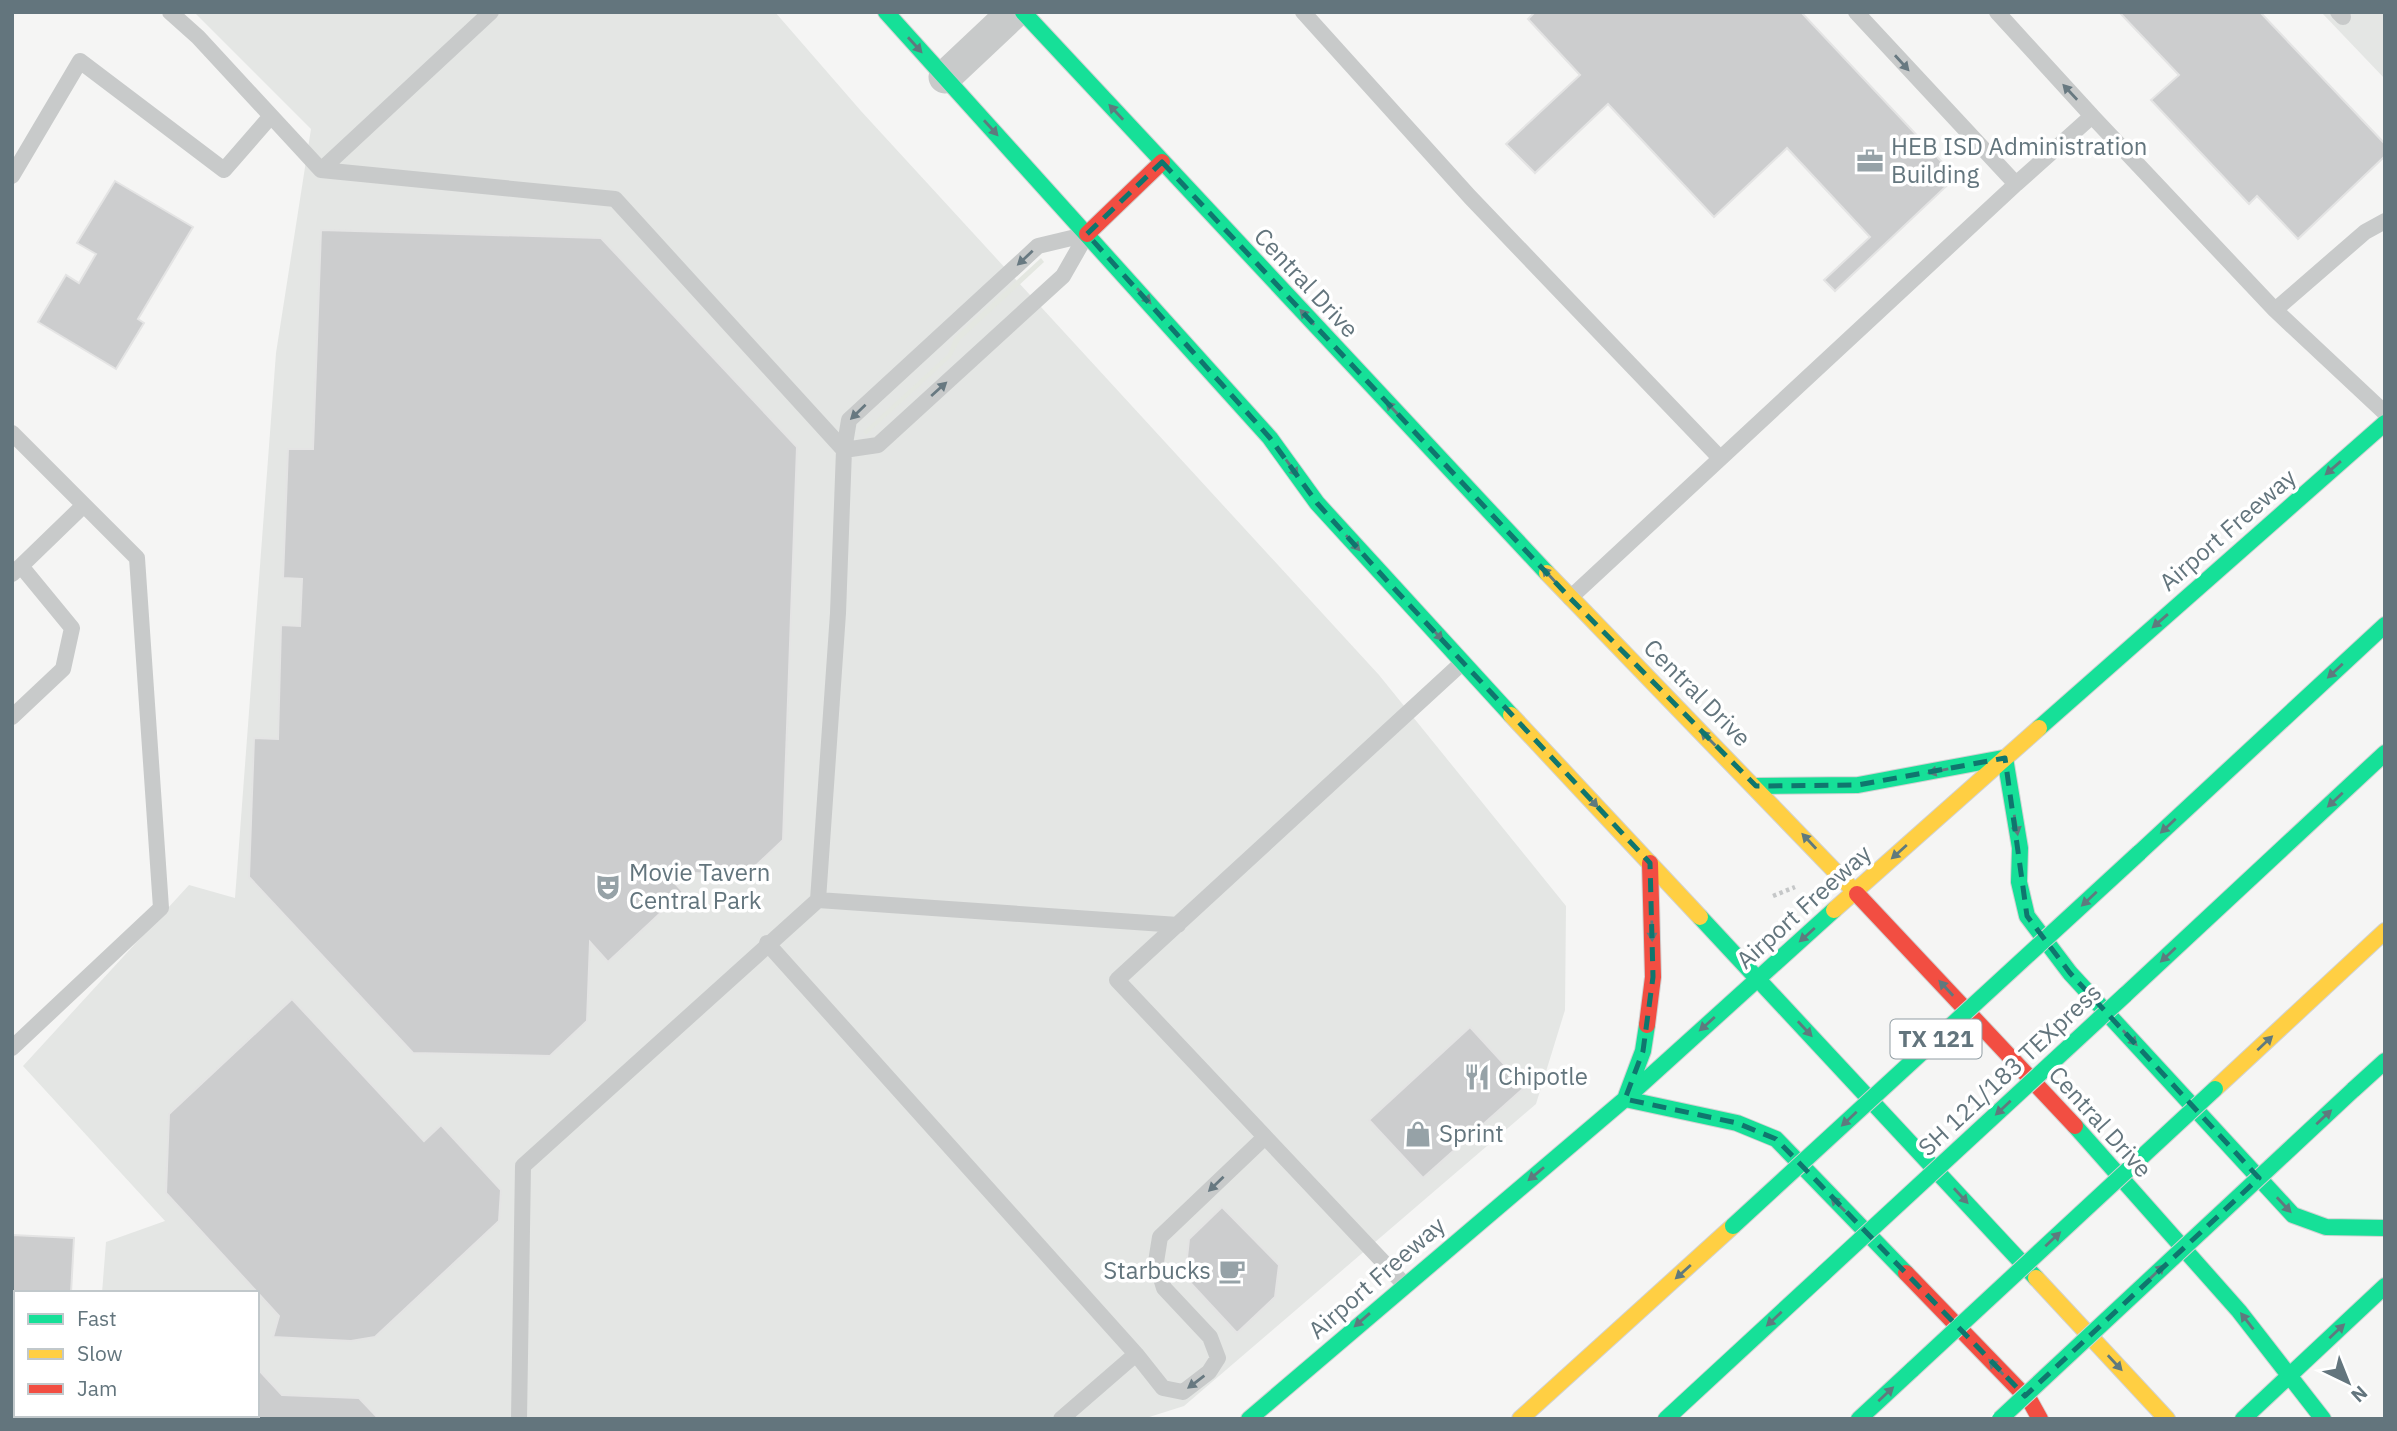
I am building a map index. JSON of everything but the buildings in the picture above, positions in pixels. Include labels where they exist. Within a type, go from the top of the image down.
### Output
[{"type":"main road","points":[[886,12],[1270,439],[1317,503],[2167,1419]]},
{"type":"main road","name":"Central Drive","points":[[1023,12],[1570,598],[1756,786],[2093,1146],[2239,1311],[2323,1419]]},
{"type":"main road","points":[[1087,234],[1162,162]]},
{"type":"main road","name":"Airport Freeway","points":[[1249,1419],[1404,1284],[1625,1099],[2005,758],[2385,423]]},
{"type":"main road","name":"TX 121","points":[[1520,1419],[2385,625]]},
{"type":"main road","name":"SH 121/183 TEXpress","points":[[1666,1419],[2385,753]]},
{"type":"main road","points":[[1756,786],[1858,785],[2005,758],[2020,848],[2020,882],[2027,916],[2070,973],[2293,1215],[2326,1227],[2385,1228]]},
{"type":"main road","points":[[1650,863],[1653,977],[1643,1051],[1625,1099],[1737,1123],[1776,1139],[2030,1401],[2040,1419]]},
{"type":"main road","points":[[1859,1419],[2385,931]]},
{"type":"main road","points":[[2000,1419],[2385,1061]]},
{"type":"main road","points":[[2243,1419],[2385,1286]]},
{"type":"street","points":[[945,77],[1014,12]]},
{"type":"lane","points":[[170,12],[198,37],[321,170],[615,199],[844,450]]},
{"type":"lane","points":[[321,170],[491,12]]},
{"type":"lane","points":[[1303,12],[1470,197],[1720,458]]},
{"type":"lane","points":[[1856,12],[2016,184]]},
{"type":"lane","points":[[1997,12],[2274,310],[2385,413]]},
{"type":"lane","points":[[12,176],[80,61],[224,170],[271,116]]},
{"type":"lane","points":[[1570,598],[2092,116]]},
{"type":"lane","points":[[2274,310],[2365,232],[2385,221]]},
{"type":"lane","points":[[844,450],[878,444],[1063,276],[1087,234]]},
{"type":"lane","points":[[818,900],[838,613],[844,450],[849,420],[1038,246],[1087,234]]},
{"type":"lane","points":[[12,433],[137,558],[161,908],[12,1048]]},
{"type":"lane","points":[[12,717],[63,669],[72,628],[17,570],[84,505]]},
{"type":"lane","points":[[1404,1284],[1117,980],[1463,662]]},
{"type":"lane","points":[[519,1419],[523,1166],[818,900],[1178,925]]},
{"type":"lane","points":[[768,943],[1136,1354],[1163,1388],[1183,1392],[1209,1372],[1218,1357],[1210,1338],[1164,1288],[1156,1262],[1160,1237],[1265,1137]]},
{"type":"lane","points":[[1061,1419],[1136,1354]]},
{"type":"path","points":[[1773,896],[1795,887]]},
{"type":"highlighted area","points":[[1162,162],[1570,598],[1756,786],[1858,785],[2005,758],[2027,916],[2070,973],[2259,1178],[2025,1396],[1776,1139],[1737,1123],[1625,1099],[1643,1051],[1653,977],[1650,863],[1317,503],[1270,438],[1087,234]]},
{"type":"shaded area","points":[[194,12],[775,12],[861,111],[1379,675],[1566,906],[1565,1010],[1536,1104],[1184,1406],[1143,1419],[90,1419],[259,1417],[259,1291],[102,1291],[106,1242],[165,1221],[23,1066],[189,885],[235,898],[276,353],[311,129]]},
{"type":"shaded area","points":[[2385,12],[2385,79],[2322,13]]},
{"type":"shaded area","points":[[1041,258],[1044,262],[960,340],[951,357],[866,435],[863,432],[948,354],[954,338]]},
{"type":"traffic: fast","points":[[886,12],[1270,438],[1317,503],[1511,715]]},
{"type":"traffic: fast","points":[[1023,12],[1547,573]]},
{"type":"traffic: fast","points":[[2039,728],[2385,423]]},
{"type":"traffic: fast","points":[[2139,853],[2385,625]]},
{"type":"traffic: fast","points":[[2125,995],[2385,753]]},
{"type":"traffic: fast","points":[[1756,786],[1858,785],[2003,758]]},
{"type":"traffic: fast","points":[[2005,758],[2020,848],[2019,882],[2027,916],[2070,973],[2293,1215],[2326,1227],[2385,1228]]},
{"type":"traffic: fast","points":[[1733,1226],[2139,853]]},
{"type":"traffic: fast","points":[[1249,1419],[1625,1099],[1834,910]]},
{"type":"traffic: fast","points":[[1700,917],[2036,1278]]},
{"type":"traffic: fast","points":[[1824,1273],[2125,995]]},
{"type":"traffic: fast","points":[[1647,1025],[1643,1051],[1625,1099],[1737,1123],[1776,1139],[1906,1273]]},
{"type":"traffic: fast","points":[[2353,1090],[2385,1061]]},
{"type":"traffic: fast","points":[[1913,1369],[2215,1089]]},
{"type":"traffic: fast","points":[[2000,1419],[2353,1090]]},
{"type":"traffic: fast","points":[[2075,1126],[2239,1311],[2323,1419]]},
{"type":"traffic: fast","points":[[1666,1419],[1824,1273]]},
{"type":"traffic: fast","points":[[2243,1419],[2385,1286]]},
{"type":"traffic: fast","points":[[1859,1419],[1913,1369]]},
{"type":"traffic: slow","points":[[1547,573],[1857,894]]},
{"type":"traffic: slow","points":[[1511,715],[1700,917]]},
{"type":"traffic: slow","points":[[1834,910],[2039,728]]},
{"type":"traffic: slow","points":[[2215,1089],[2385,931]]},
{"type":"traffic: slow","points":[[1520,1419],[1733,1226]]},
{"type":"traffic: slow","points":[[2036,1278],[2167,1419]]},
{"type":"traffic: jam","points":[[1087,234],[1162,162]]},
{"type":"traffic: jam","points":[[1647,1025],[1653,977],[1650,863]]},
{"type":"traffic: jam","points":[[1857,894],[2075,1126]]},
{"type":"traffic: jam","points":[[1906,1273],[2030,1401],[2040,1419]]},
{"type":"place","name":"HEB ISD Administration Building","points":[[1870,161]]},
{"type":"place","name":"Movie Tavern Central Park","points":[[608,887]]},
{"type":"place","name":"Chipotle","points":[[1477,1077]]},
{"type":"place","name":"Sprint","points":[[1418,1134]]},
{"type":"place","name":"Starbucks","points":[[1232,1271]]}]
